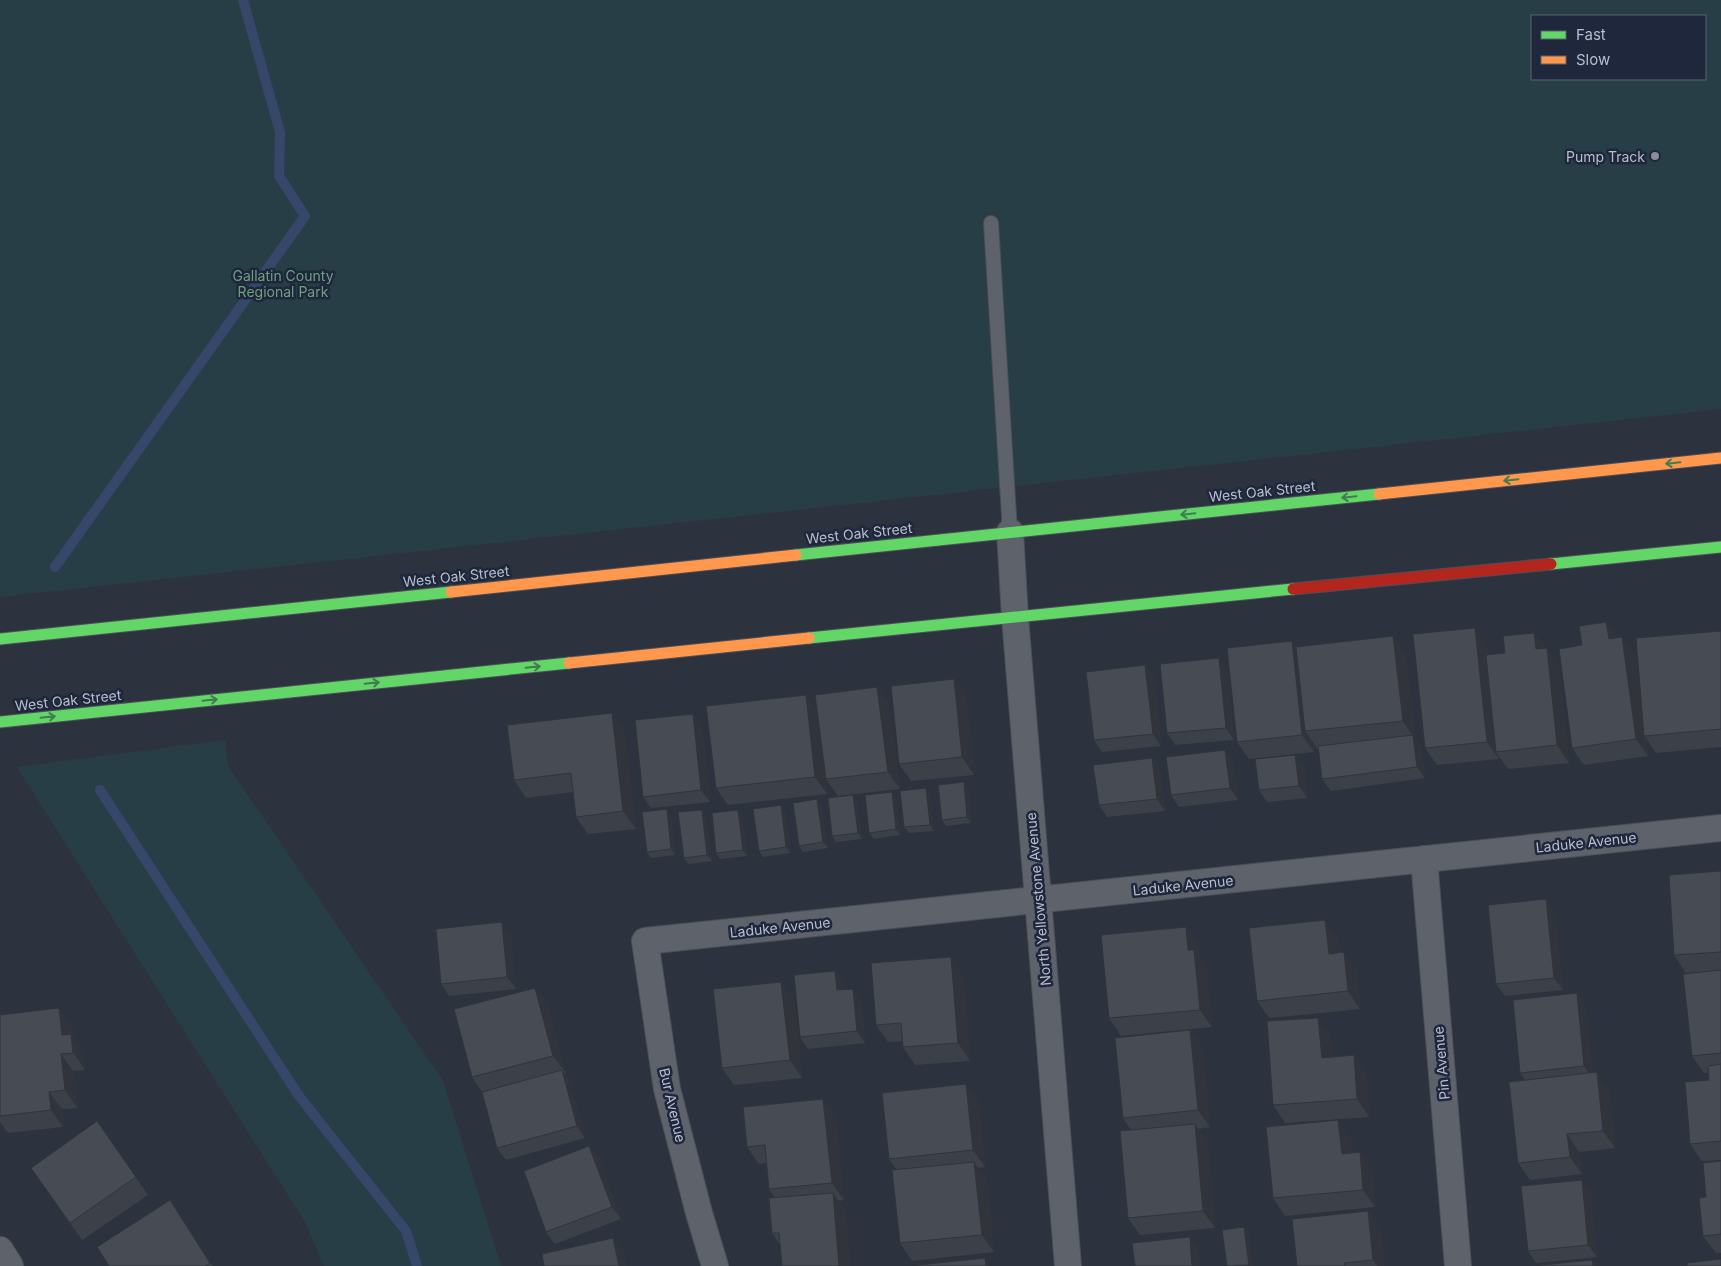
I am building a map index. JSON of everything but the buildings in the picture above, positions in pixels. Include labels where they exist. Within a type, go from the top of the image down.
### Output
[{"type":"main road","name":"West Oak Street","points":[[0,639],[1721,458]]},
{"type":"main road","name":"West Oak Street","points":[[0,722],[1015,617],[1721,547]]},
{"type":"street","name":"North Yellowstone Avenue","points":[[1010,532],[1015,617],[1068,1266]]},
{"type":"street","name":"Laduke Avenue","points":[[645,941],[1721,828]]},
{"type":"street","name":"Pin Avenue","points":[[1424,860],[1458,1266]]},
{"type":"street","name":"Bur Avenue","points":[[645,941],[667,1089],[699,1213],[715,1266]]},
{"type":"street","points":[[0,1250],[10,1266]]},
{"type":"lane","points":[[991,222],[1010,532]]},
{"type":"green space","name":"Gallatin County Regional Park","points":[[0,0],[1721,0],[1721,409],[0,597]]},
{"type":"green space","points":[[225,740],[228,766],[443,1081],[501,1266],[324,1266],[305,1222],[17,767]]},
{"type":"waterway","points":[[55,567],[305,216],[279,176],[280,132],[243,0]]},
{"type":"waterway","points":[[100,790],[299,1096],[406,1231],[417,1266]]},
{"type":"traffic: fast","points":[[796,555],[1379,494]]},
{"type":"traffic: fast","points":[[1551,564],[1721,547]]},
{"type":"traffic: fast","points":[[809,638],[1293,589]]},
{"type":"traffic: fast","points":[[0,639],[451,592]]},
{"type":"traffic: fast","points":[[0,722],[569,663]]},
{"type":"traffic: slow","points":[[1379,494],[1721,458]]},
{"type":"traffic: slow","points":[[451,592],[796,555]]},
{"type":"traffic: slow","points":[[569,663],[809,638]]},
{"type":"traffic: jam","points":[[1293,589],[1551,564]]},
{"type":"place","name":"Pump Track","points":[[1655,156]]}]
